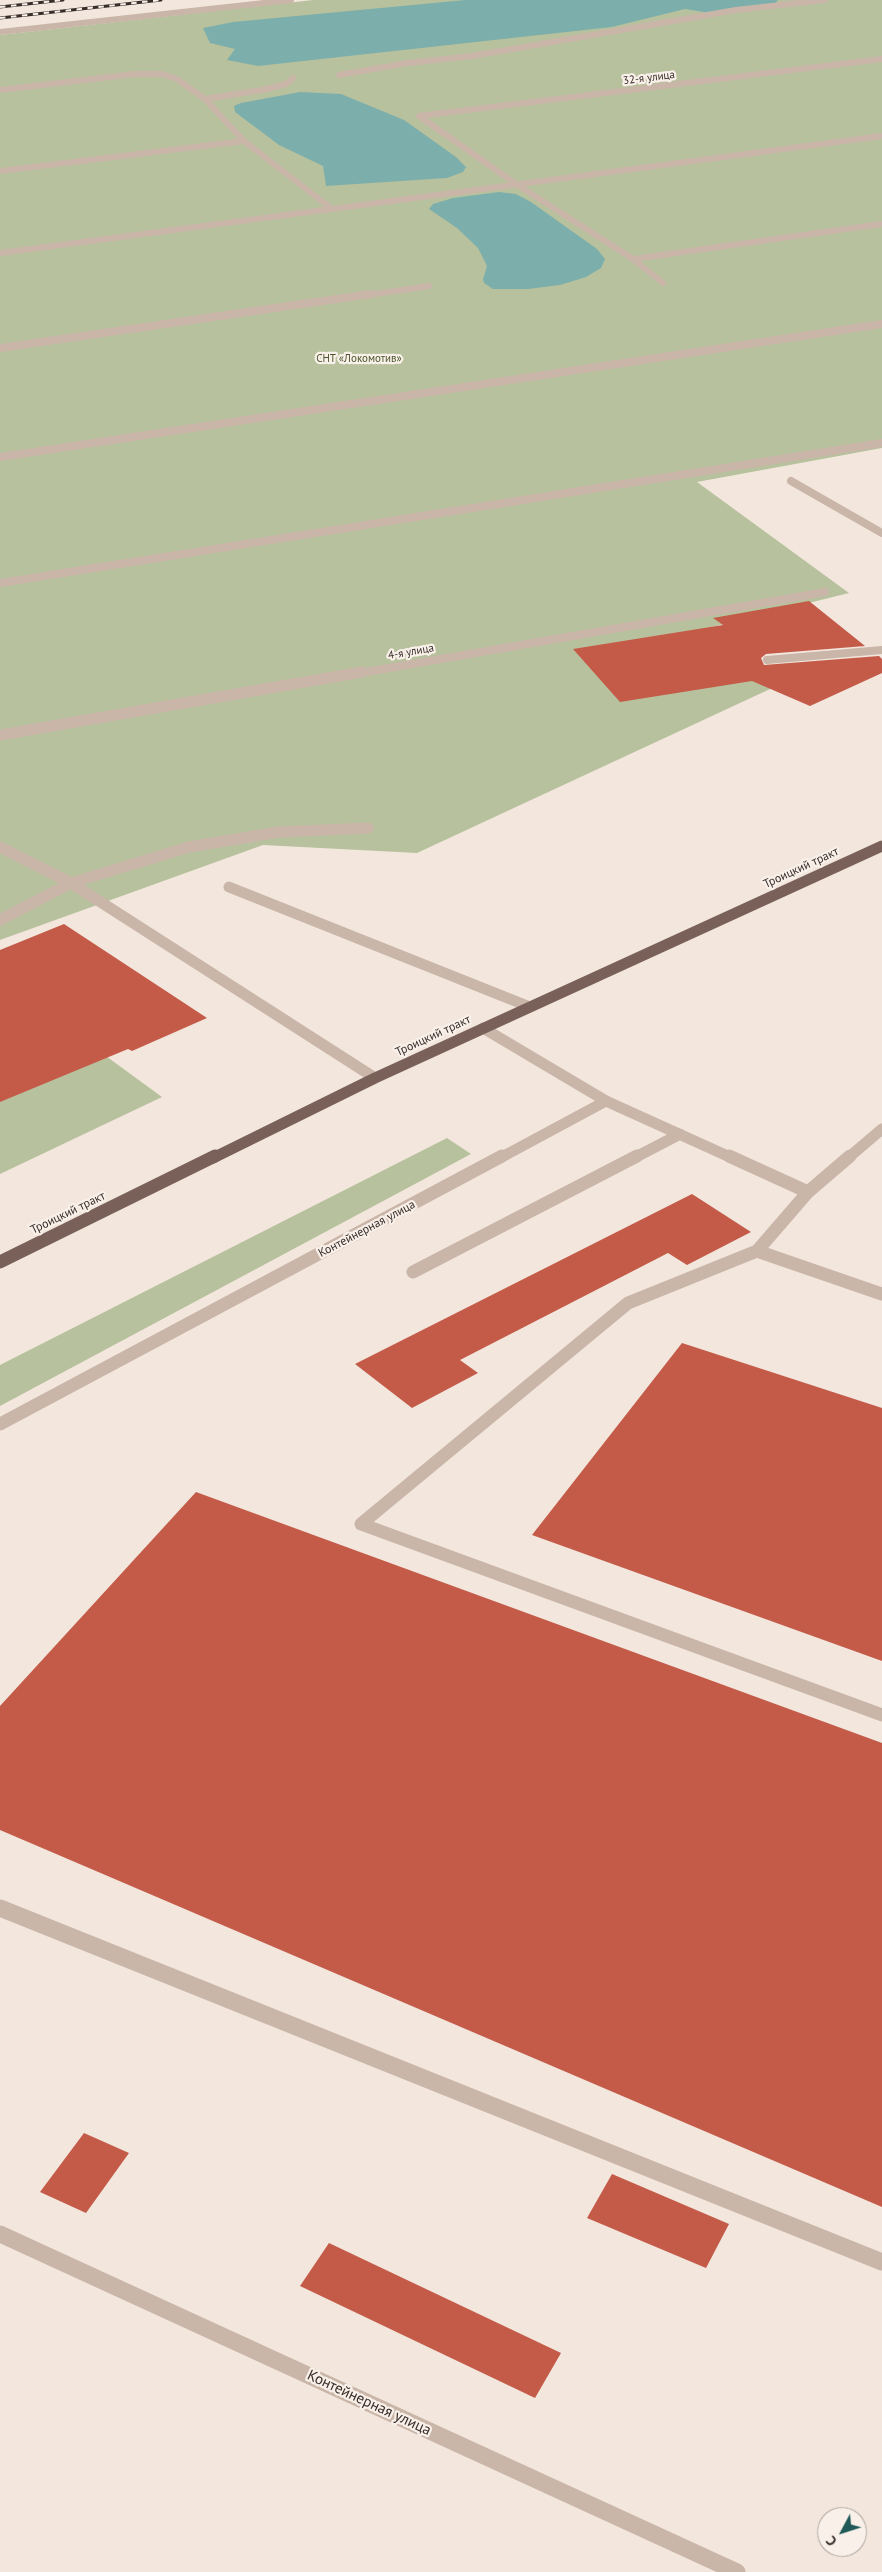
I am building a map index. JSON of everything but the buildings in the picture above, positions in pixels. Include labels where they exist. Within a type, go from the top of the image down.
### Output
[{"type":"main road","name":"Троицкий тракт","points":[[0,1262],[375,1078],[882,846]]},
{"type":"street","points":[[0,32],[291,0]]},
{"type":"street","points":[[339,76],[408,63],[472,56],[736,10],[823,0]]},
{"type":"street","name":"32-я улица","points":[[516,184],[419,116],[882,59]]},
{"type":"street","points":[[0,90],[135,74],[162,74],[177,79],[205,99],[244,141],[332,209]]},
{"type":"street","points":[[205,99],[262,90],[286,84],[293,78]]},
{"type":"street","points":[[0,253],[882,136]]},
{"type":"street","points":[[0,171],[244,141]]},
{"type":"street","points":[[516,184],[633,259],[663,283]]},
{"type":"street","points":[[633,259],[882,224]]},
{"type":"street","points":[[0,348],[429,286]]},
{"type":"street","points":[[0,457],[882,324]]},
{"type":"street","points":[[0,583],[882,443]]},
{"type":"street","points":[[791,481],[882,533]]},
{"type":"street","name":"4-я улица","points":[[0,735],[825,592]]},
{"type":"street","points":[[767,660],[882,650]]},
{"type":"street","points":[[0,920],[71,883],[189,847],[278,832],[368,828]]},
{"type":"street","points":[[0,847],[71,883],[375,1078]]},
{"type":"street","points":[[229,887],[530,1007]]},
{"type":"street","points":[[483,1028],[606,1101],[808,1192]]},
{"type":"street","name":"Контейнерная улица","points":[[0,1424],[606,1101]]},
{"type":"street","points":[[882,1129],[808,1192],[757,1252],[628,1303],[361,1524],[882,1715]]},
{"type":"street","points":[[414,1272],[680,1134]]},
{"type":"street","points":[[757,1252],[882,1294]]},
{"type":"street","points":[[0,1908],[882,2262]]},
{"type":"street","name":"Контейнерная улица","points":[[0,2234],[737,2572]]},
{"type":"green space","name":"СНТ «Локомотив»","points":[[313,0],[882,0],[882,448],[697,482],[849,593],[704,629],[783,683],[417,853],[263,845],[0,940],[0,35]]},
{"type":"green space","points":[[0,1045],[99,1051],[162,1097],[0,1174]]},
{"type":"green space","points":[[447,1138],[471,1154],[0,1406],[0,1365]]},
{"type":"water","points":[[465,0],[778,0],[775,4],[710,13],[685,9],[612,27],[258,66],[227,60],[235,49],[210,43],[203,28],[233,22]]},
{"type":"water","points":[[300,92],[341,94],[404,120],[456,157],[466,167],[463,172],[447,178],[326,186],[323,166],[279,145],[235,112],[234,106],[241,103]]},
{"type":"water","points":[[499,192],[516,194],[531,202],[597,249],[605,259],[601,268],[586,277],[560,285],[528,289],[493,289],[484,283],[483,279],[487,266],[478,248],[457,228],[429,209],[433,204],[453,198]]},
{"type":"railway","points":[[0,7],[63,0]]},
{"type":"railway","points":[[0,18],[161,0]]}]
